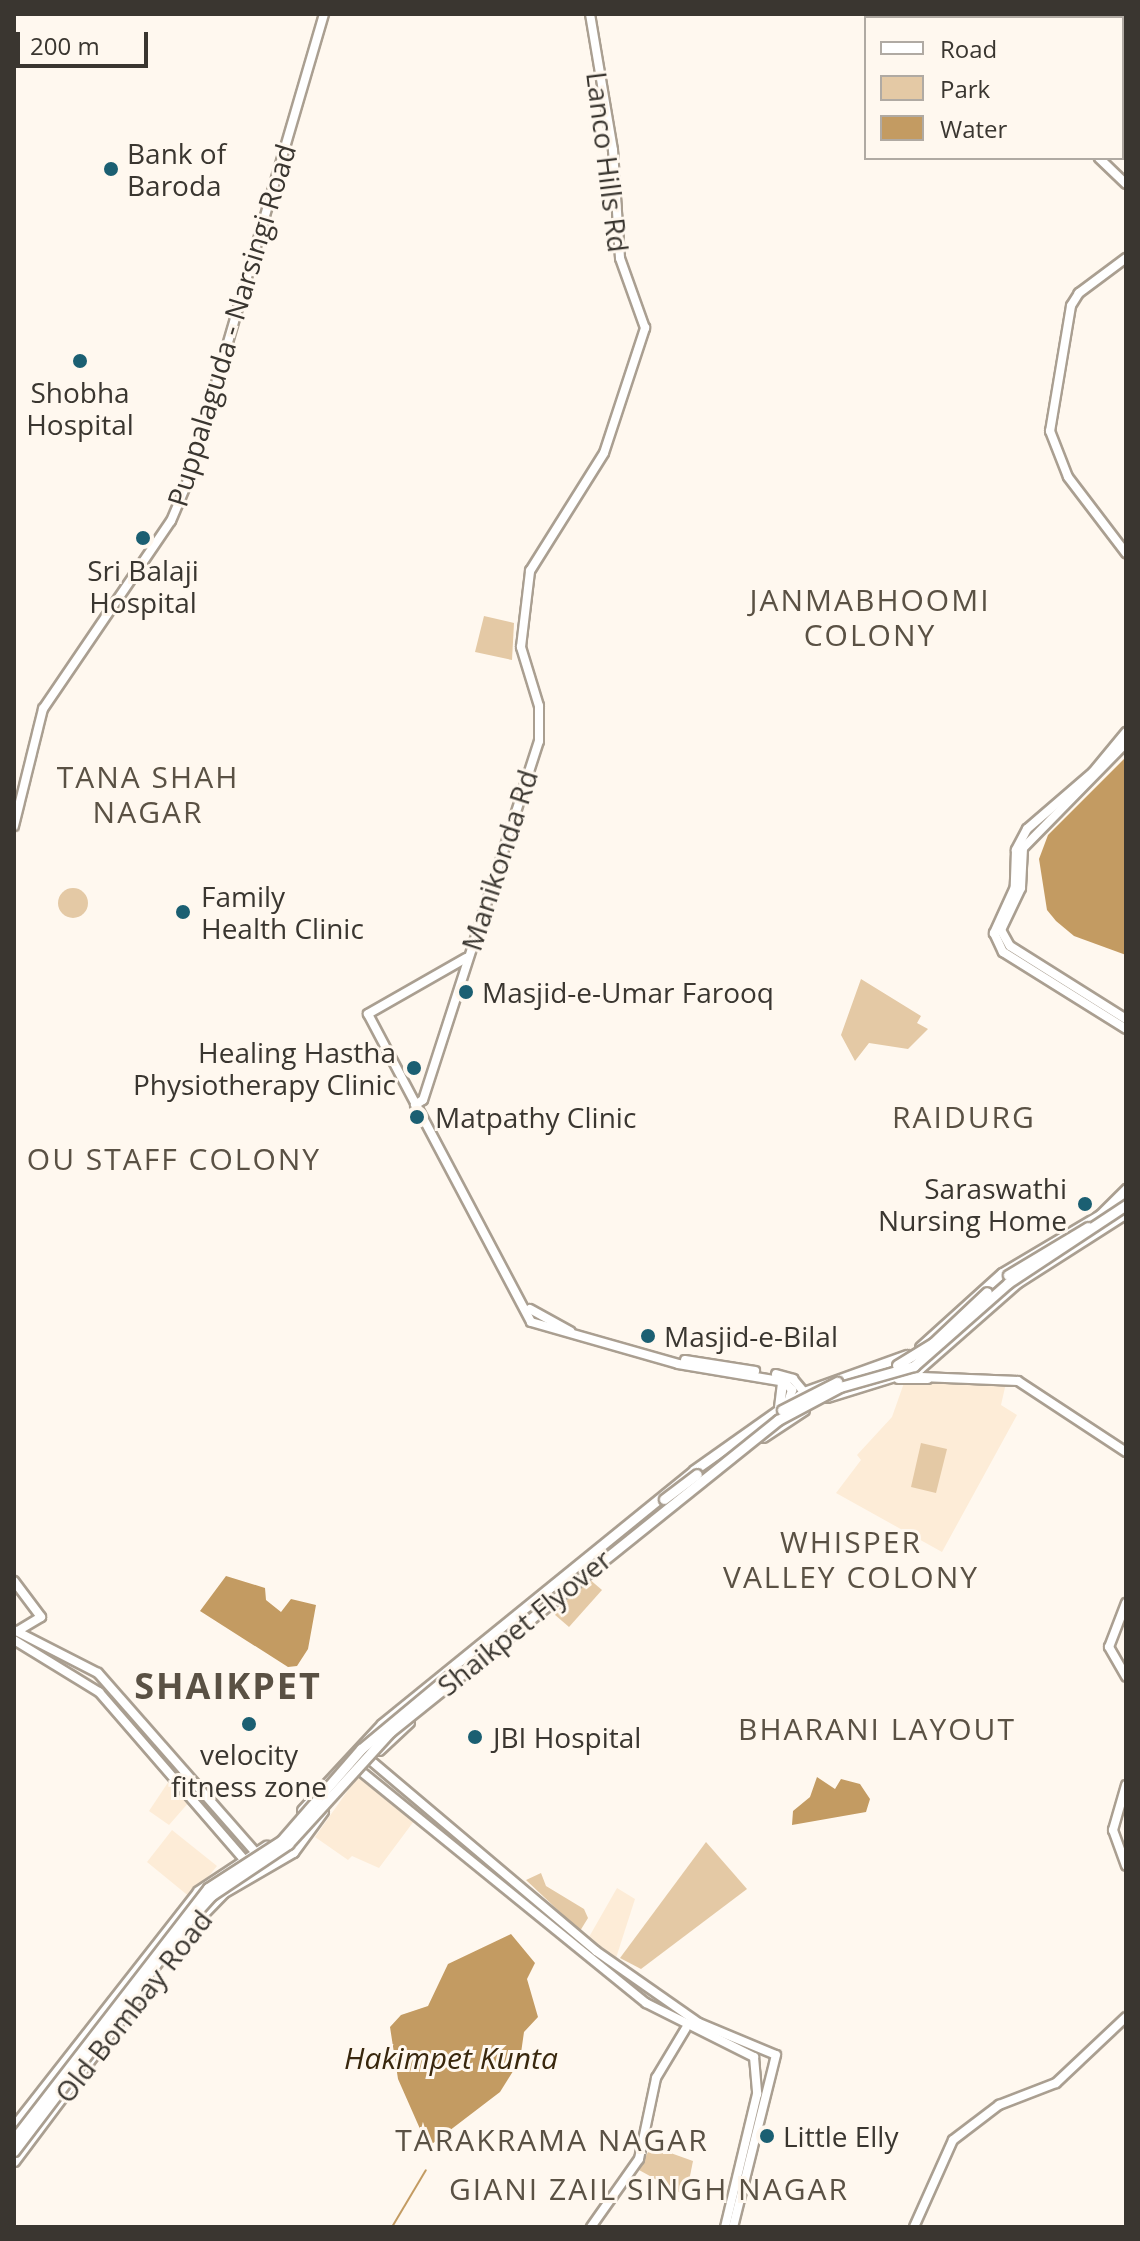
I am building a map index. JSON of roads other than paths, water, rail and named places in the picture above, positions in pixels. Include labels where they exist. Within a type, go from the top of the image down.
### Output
[{"type":"main road","points":[[14,2126],[169,1927],[210,1880],[275,1841],[336,1769],[398,1711],[618,1531],[788,1402],[804,1392],[902,1358],[1002,1273],[1100,1215],[1126,1189]]},
{"type":"main road","name":"Shaikpet Flyover","points":[[14,2139],[208,1888],[281,1841],[361,1749],[406,1708],[778,1413],[820,1389],[910,1360],[1007,1276],[1097,1223],[1126,1197]]},
{"type":"main road","name":"Shaikpet Flyover","points":[[14,2151],[191,1918],[212,1895],[288,1844],[401,1723],[778,1420],[840,1387],[914,1366],[1008,1283],[1126,1205]]},
{"type":"main road","points":[[897,1378],[915,1370],[1018,1282],[1126,1213]]},
{"type":"main road","points":[[897,1378],[927,1378]]},
{"type":"main road","name":"Old Bombay Road","points":[[14,2161],[181,1936],[224,1892],[293,1852],[358,1769],[407,1723],[627,1545],[809,1406],[897,1378]]},
{"type":"main road","points":[[777,1410],[785,1394],[782,1381]]},
{"type":"main road","points":[[618,1531],[627,1545]]},
{"type":"main road","points":[[398,1711],[407,1723]]},
{"type":"main road","points":[[169,1927],[181,1936]]},
{"type":"street","name":"Puppalaguda - Narsingi Road","points":[[14,826],[43,709],[175,513],[229,344],[324,14]]},
{"type":"street","name":"Lanco Hills Rd","points":[[521,612],[535,557],[609,442],[645,328],[620,258],[613,150],[590,14]]},
{"type":"street","points":[[1101,160],[1126,184]]},
{"type":"street","points":[[1126,258],[1075,297],[1050,431],[1068,477],[1126,553]]},
{"type":"street","name":"Manikonda Rd","points":[[416,1103],[423,1100],[539,741],[539,706],[522,661],[521,612]]},
{"type":"street","points":[[1126,732],[1093,772],[1027,829],[1018,856],[1018,887],[1001,930],[1004,939],[1126,1019]]},
{"type":"street","points":[[1018,856],[1034,834],[1097,779],[1126,743]]},
{"type":"street","points":[[1018,887],[995,925],[999,946],[1126,1029]]},
{"type":"street","points":[[467,957],[370,1013],[416,1103],[533,1314],[540,1322],[671,1360],[782,1381],[792,1390],[788,1402]]},
{"type":"street","points":[[902,1358],[927,1378],[1018,1381],[1126,1450]]},
{"type":"street","points":[[671,1360],[787,1376],[804,1392]]},
{"type":"street","points":[[915,1370],[1027,1382],[1126,1450]]},
{"type":"street","points":[[14,1581],[41,1617],[15,1635]]},
{"type":"street","points":[[1126,1603],[1109,1647],[1126,1677]]},
{"type":"street","points":[[15,1635],[98,1673],[255,1852]]},
{"type":"street","points":[[15,1635],[99,1692],[243,1858]]},
{"type":"street","points":[[369,1759],[574,1940],[699,2023],[776,2055],[733,2227]]},
{"type":"street","points":[[358,1769],[686,2028],[754,2057],[760,2069],[725,2227]]},
{"type":"street","points":[[1126,1785],[1113,1830],[1126,1866]]},
{"type":"street","points":[[426,1824],[433,1816]]},
{"type":"street","points":[[914,2227],[953,2140],[999,2105],[1056,2083],[1126,2017]]},
{"type":"street","points":[[591,2227],[639,2159],[656,2078],[686,2028]]},
{"type":"water","points":[[1006,14],[1126,14],[1126,88],[1124,16]]},
{"type":"water","points":[[1126,757],[1126,955],[1074,936],[1056,921],[1047,910],[1039,859],[1048,835]]},
{"type":"water","points":[[226,1576],[265,1588],[266,1600],[281,1612],[291,1599],[316,1605],[308,1649],[297,1666],[288,1667],[200,1611]]},
{"type":"water","points":[[817,1777],[835,1789],[841,1779],[860,1784],[870,1799],[866,1812],[792,1825],[793,1811],[810,1797]]},
{"type":"water","name":"Hakimpet Kunta","points":[[511,1934],[535,1963],[527,1979],[538,2017],[524,2032],[520,2060],[500,2092],[428,2147],[398,2079],[390,2027],[401,2015],[428,2006],[448,1964]]},
{"type":"waterway","points":[[392,2227],[426,2170]]},
{"type":"place","name":"Bank of Baroda","points":[[111,169]]},
{"type":"place","name":"Shobha Hospital","points":[[80,361]]},
{"type":"place","name":"Sri Balaji Hospital","points":[[143,538]]},
{"type":"place","name":"Family Health Clinic","points":[[183,912]]},
{"type":"place","name":"Masjid-e-Umar Farooq","points":[[466,992]]},
{"type":"place","name":"Healing Hastha Physiotherapy Clinic","points":[[414,1068]]},
{"type":"place","name":"Matpathy Clinic","points":[[417,1117]]},
{"type":"place","name":"Saraswathi Nursing Home","points":[[1085,1204]]},
{"type":"place","name":"Masjid-e-Bilal","points":[[648,1336]]},
{"type":"place","name":"velocity fitness zone","points":[[249,1724]]},
{"type":"place","name":"JBI Hospital","points":[[475,1737]]},
{"type":"place","name":"Little Elly","points":[[767,2136]]},
{"type":"district","name":"JANMABHOOMI COLONY","points":[[870,617]]},
{"type":"district","name":"TANA SHAH NAGAR","points":[[148,794]]},
{"type":"district","name":"RAIDURG","points":[[964,1117]]},
{"type":"district","name":"OU STAFF COLONY","points":[[174,1159]]},
{"type":"district","name":"WHISPER VALLEY COLONY","points":[[851,1559]]},
{"type":"district","name":"SHAIKPET","points":[[228,1686]]},
{"type":"district","name":"BHARANI LAYOUT","points":[[877,1729]]},
{"type":"district","name":"TARAKRAMA NAGAR","points":[[552,2140]]},
{"type":"district","name":"GIANI ZAIL SINGH NAGAR","points":[[649,2189]]}]
